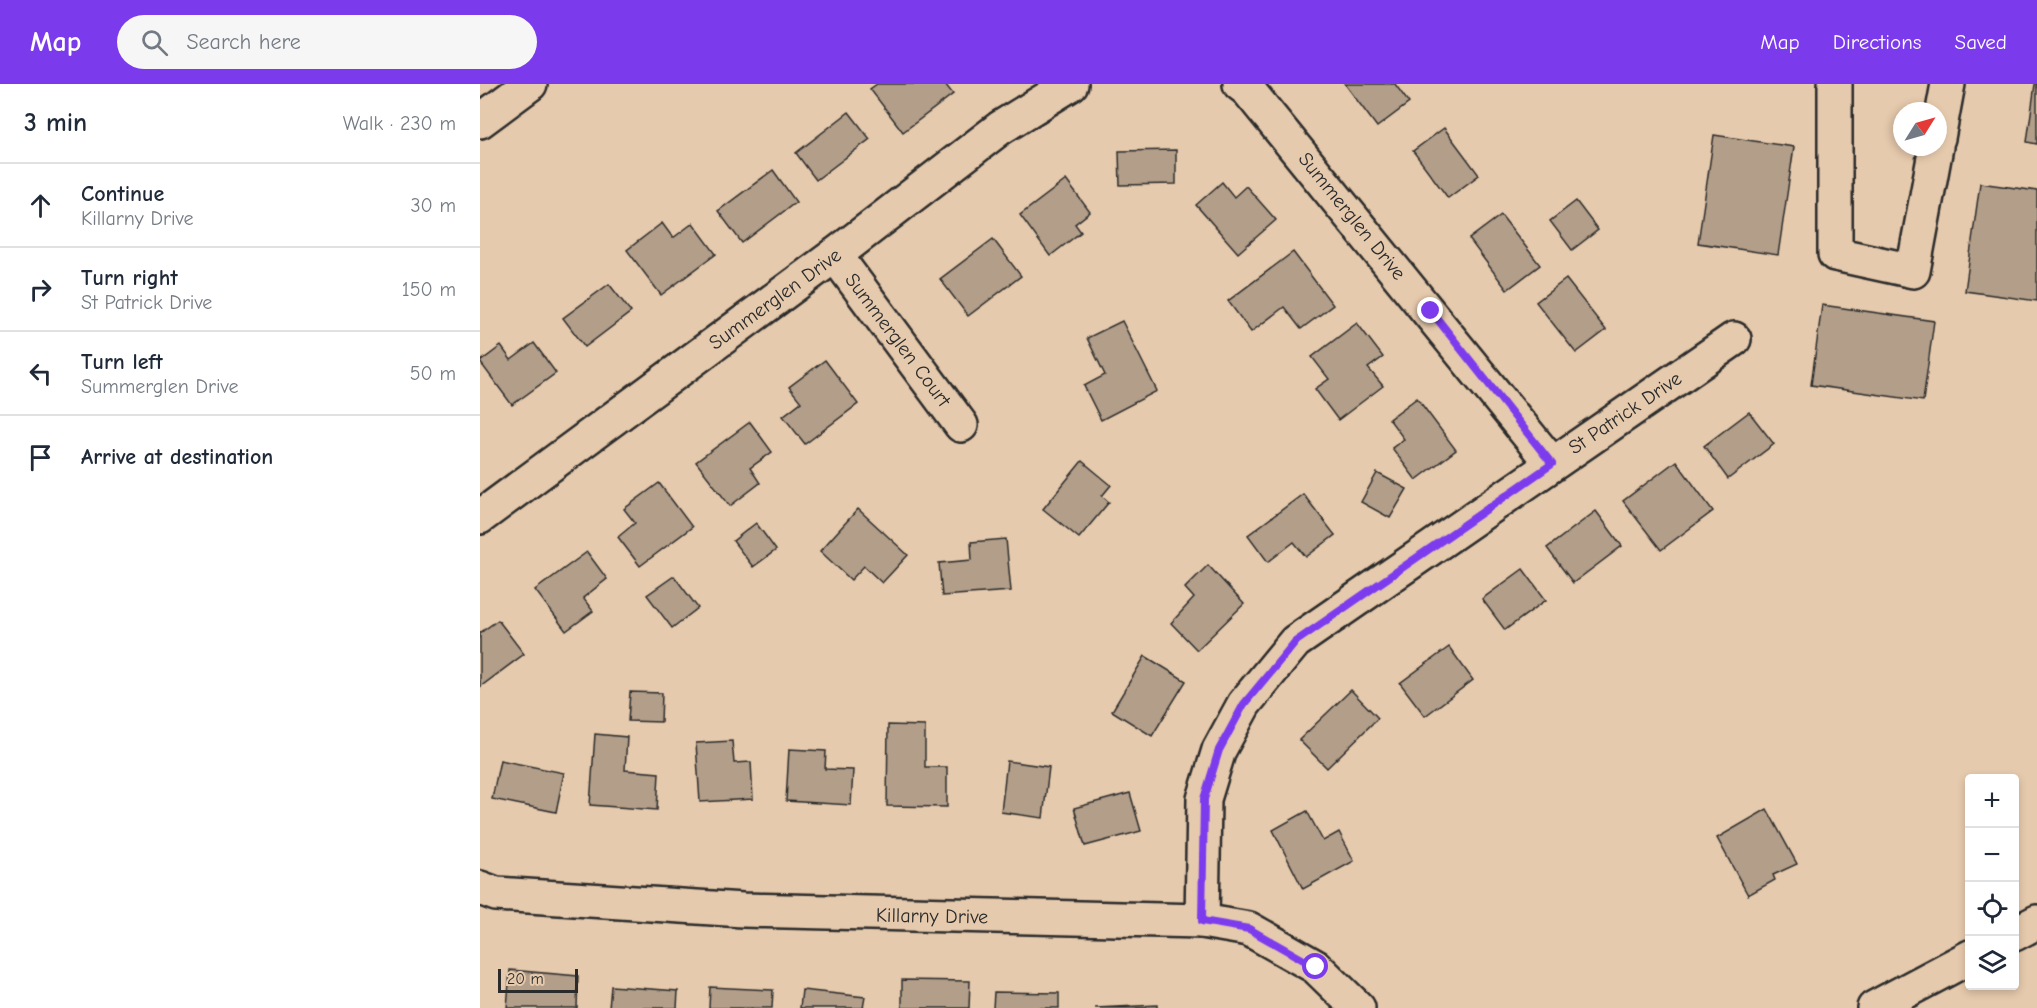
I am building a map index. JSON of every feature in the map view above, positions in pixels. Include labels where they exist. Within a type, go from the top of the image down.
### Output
[{"type":"main road","points":[[480,121],[530,84]]},
{"type":"main road","name":"Summerglen Drive","points":[[480,516],[835,255],[1000,128],[1071,84]]},
{"type":"main road","name":"Summerglen Drive","points":[[1240,84],[1248,90],[1431,311],[1552,464]]},
{"type":"main road","points":[[1835,84],[1835,254],[1913,271],[1934,156]]},
{"type":"main road","points":[[1945,102],[1948,84]]},
{"type":"main road","name":"Summerglen Court","points":[[835,255],[961,425]]},
{"type":"main road","name":"St Patrick Drive","points":[[1202,921],[1204,799],[1219,750],[1244,704],[1295,642],[1734,339]]},
{"type":"main road","name":"Killarny Drive","points":[[480,888],[496,894],[742,910],[1202,921],[1249,929],[1316,967],[1358,1008]]},
{"type":"main road","points":[[2019,931],[2037,922]]},
{"type":"main road","points":[[1874,1008],[1965,960]]},
{"type":"building","points":[[877,84],[945,84],[953,94],[903,132],[870,89]]},
{"type":"building","points":[[1345,84],[1395,84],[1409,103],[1377,127]]},
{"type":"building","points":[[2035,84],[2037,84],[2037,144],[2027,142]]},
{"type":"building","points":[[849,112],[870,139],[816,180],[796,153]]},
{"type":"building","points":[[1444,128],[1479,175],[1448,198],[1413,151]]},
{"type":"building","points":[[1714,135],[1794,147],[1778,255],[1698,243]]},
{"type":"building","points":[[1176,150],[1176,184],[1120,185],[1119,151]]},
{"type":"building","points":[[773,170],[796,202],[742,243],[718,211]]},
{"type":"building","points":[[1066,180],[1090,212],[1075,224],[1081,232],[1050,256],[1020,215]]},
{"type":"building","points":[[1222,182],[1234,197],[1246,186],[1276,220],[1238,253],[1196,205]]},
{"type":"building","points":[[1980,183],[2037,191],[2037,301],[1965,291]]},
{"type":"building","points":[[1576,201],[1598,230],[1572,250],[1550,221]]},
{"type":"building","points":[[1501,215],[1540,265],[1507,290],[1469,239]]},
{"type":"building","points":[[662,223],[673,238],[693,223],[716,254],[661,295],[627,250]]},
{"type":"building","points":[[993,239],[1021,276],[968,316],[940,279]]},
{"type":"building","points":[[1293,252],[1333,305],[1301,329],[1284,307],[1251,332],[1228,301]]},
{"type":"building","points":[[1566,279],[1606,330],[1576,353],[1536,302]]},
{"type":"building","points":[[609,284],[631,312],[585,347],[563,318]]},
{"type":"building","points":[[1822,305],[1934,321],[1923,401],[1811,385]]},
{"type":"building","points":[[1122,321],[1157,391],[1101,420],[1084,386],[1105,375],[1087,338]]},
{"type":"building","points":[[1357,323],[1383,357],[1368,368],[1383,386],[1338,420],[1315,389],[1329,379],[1312,357]]},
{"type":"building","points":[[534,343],[556,373],[512,405],[480,362],[501,346],[511,360]]},
{"type":"building","points":[[825,360],[858,404],[805,444],[783,416],[801,402],[789,387]]},
{"type":"building","points":[[1417,398],[1456,450],[1416,480],[1392,448],[1404,439],[1389,419]]},
{"type":"building","points":[[1749,412],[1774,444],[1728,479],[1704,446]]},
{"type":"building","points":[[750,422],[772,452],[750,468],[760,483],[730,506],[696,462]]},
{"type":"building","points":[[1082,461],[1111,485],[1102,496],[1109,502],[1079,538],[1043,509]]},
{"type":"building","points":[[1676,461],[1713,511],[1661,550],[1623,501]]},
{"type":"building","points":[[1377,473],[1407,489],[1390,518],[1361,502]]},
{"type":"building","points":[[659,483],[692,527],[640,566],[618,537],[635,523],[624,509]]},
{"type":"building","points":[[1303,494],[1335,535],[1306,557],[1294,542],[1268,562],[1248,535]]},
{"type":"building","points":[[858,509],[908,555],[882,583],[864,566],[851,580],[820,551]]},
{"type":"building","points":[[1596,511],[1622,546],[1573,583],[1547,548]]},
{"type":"building","points":[[756,523],[776,550],[753,567],[733,541]]},
{"type":"building","points":[[1006,539],[1011,591],[942,596],[939,563],[972,560],[971,542]]},
{"type":"building","points":[[587,552],[607,579],[583,598],[593,611],[566,631],[535,590]]},
{"type":"building","points":[[1208,565],[1244,604],[1197,650],[1171,623],[1194,598],[1185,588]]},
{"type":"building","points":[[1523,569],[1546,600],[1505,630],[1482,599]]},
{"type":"building","points":[[674,576],[698,608],[672,628],[647,595]]},
{"type":"building","points":[[498,620],[524,654],[480,687],[480,633]]},
{"type":"building","points":[[1449,647],[1473,680],[1425,716],[1400,683]]},
{"type":"building","points":[[1145,656],[1186,681],[1152,736],[1112,711]]},
{"type":"building","points":[[1351,690],[1378,718],[1327,768],[1299,740]]},
{"type":"building","points":[[630,692],[662,693],[661,722],[628,721]]},
{"type":"building","points":[[888,725],[925,726],[925,767],[947,767],[947,807],[887,806]]},
{"type":"building","points":[[595,734],[627,737],[625,770],[659,773],[657,810],[590,805]]},
{"type":"building","points":[[732,741],[734,763],[751,762],[753,799],[700,802],[696,743]]},
{"type":"building","points":[[789,749],[826,751],[825,769],[853,770],[851,805],[786,801]]},
{"type":"building","points":[[500,760],[564,773],[556,812],[492,799]]},
{"type":"building","points":[[1007,761],[1049,767],[1043,818],[1001,812]]},
{"type":"building","points":[[1130,793],[1141,831],[1085,846],[1074,808]]},
{"type":"building","points":[[1767,809],[1797,864],[1773,875],[1775,880],[1748,895],[1717,838]]},
{"type":"building","points":[[1307,811],[1323,841],[1339,832],[1354,861],[1303,889],[1273,830]]},
{"type":"building","points":[[510,970],[578,976],[577,1008],[507,1008]]},
{"type":"building","points":[[902,980],[970,981],[969,1008],[902,1008]]},
{"type":"building","points":[[611,986],[678,991],[677,1008],[609,1008]]},
{"type":"building","points":[[710,987],[773,990],[772,1008],[709,1008]]},
{"type":"building","points":[[802,990],[865,997],[863,1008],[800,1008]]},
{"type":"building","points":[[994,992],[1059,993],[1059,1008],[993,1008]]},
{"type":"building","points":[[1157,1005],[1157,1008],[1095,1008]]},
{"type":"route","points":[[1316,967],[1249,929],[1202,921],[1204,799],[1219,750],[1244,704],[1295,642],[1552,464],[1431,311]]}]
